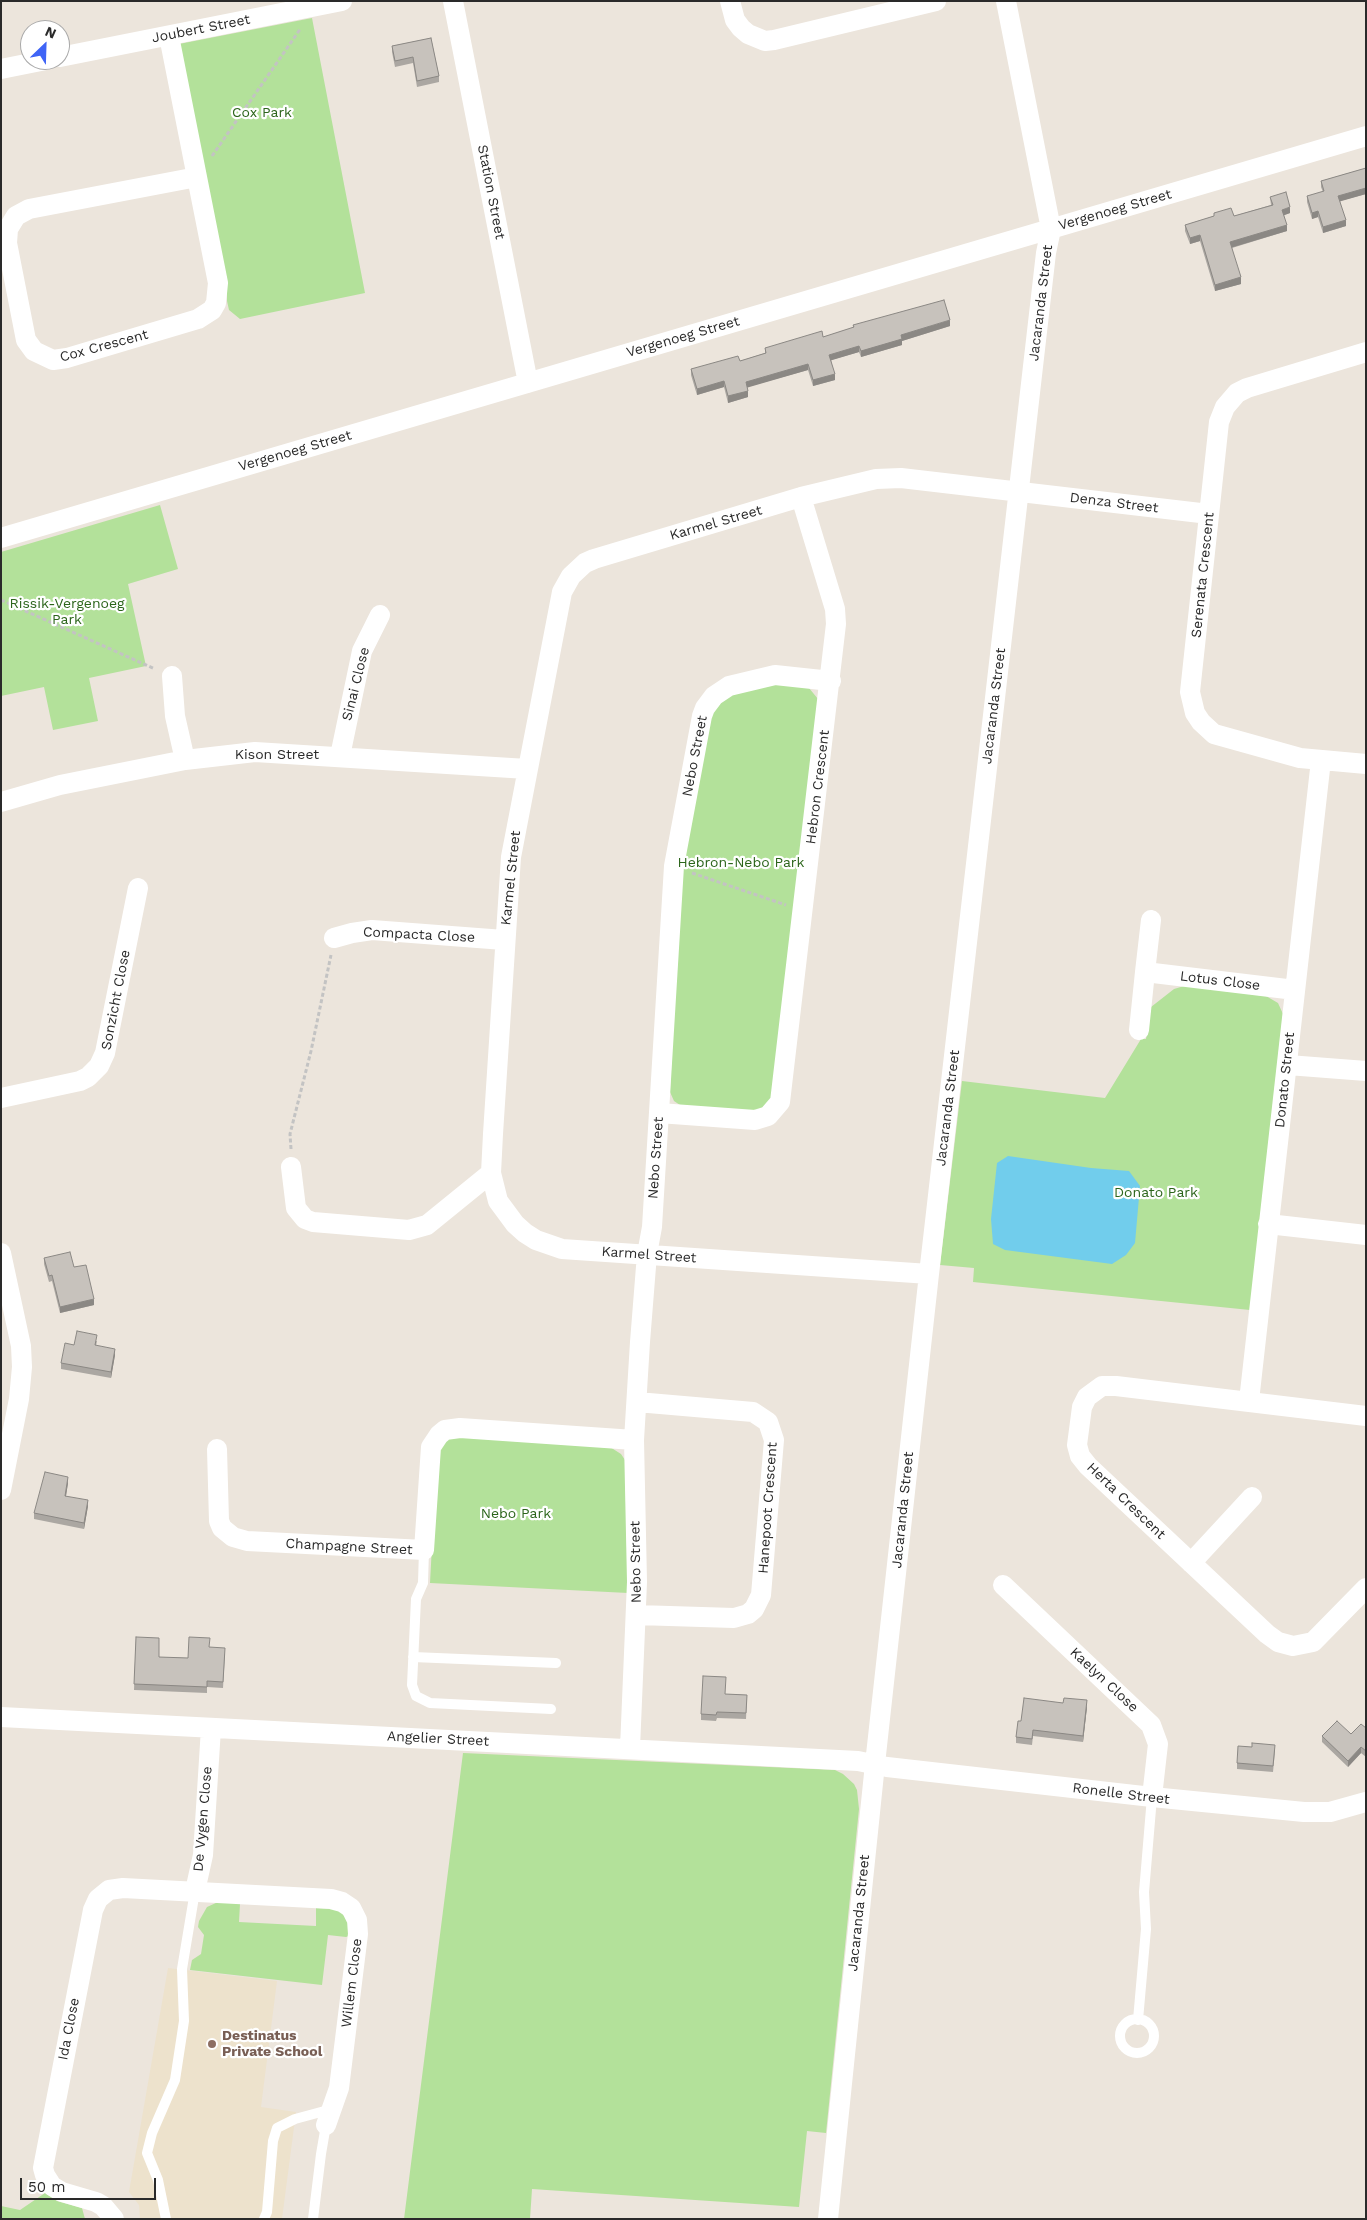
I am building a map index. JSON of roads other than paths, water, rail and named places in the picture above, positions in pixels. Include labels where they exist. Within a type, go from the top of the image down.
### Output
[{"type":"street","name":"Joubert Street","points":[[70,55],[342,1]]},
{"type":"street","name":"Station Street","points":[[453,1],[528,383]]},
{"type":"street","points":[[730,1],[735,20],[741,28],[748,34],[765,40],[774,40],[936,1]]},
{"type":"street","name":"Jacaranda Street","points":[[828,2219],[875,1764],[929,1274],[1046,253],[1051,229],[1006,1]]},
{"type":"street","name":"Cox Crescent","points":[[169,36],[197,177],[218,283],[218,297],[212,310],[198,319],[60,360],[46,358],[34,351],[26,340],[7,243],[8,229],[16,216],[29,209],[197,177]]},
{"type":"street","points":[[1,69],[20,65]]},
{"type":"street","name":"Vergenoeg Street","points":[[1,538],[1366,136]]},
{"type":"street","name":"Serenata Crescent","points":[[1366,352],[1247,388],[1230,401],[1220,422],[1190,692],[1195,713],[1207,729],[1223,737],[1300,758],[1366,764]]},
{"type":"street","name":"Karmel Street","points":[[929,1274],[562,1248],[536,1240],[514,1224],[506,1213],[494,1187],[491,1173],[504,940],[512,848],[560,601],[566,584],[578,569],[594,558],[856,482],[888,478],[1019,492]]},
{"type":"street","name":"Denza Street","points":[[1019,492],[1209,514]]},
{"type":"street","name":"Hebron Crescent","points":[[659,1113],[755,1120],[768,1116],[777,1108],[781,1096],[831,681],[836,617],[801,497]]},
{"type":"street","name":"Sinai Close","points":[[340,756],[362,651],[380,615]]},
{"type":"street","name":"Nebo Street","points":[[630,1748],[637,1615],[634,1440],[648,1254],[652,1227],[674,866],[702,716],[709,701],[721,690],[730,686],[775,675],[831,681]]},
{"type":"street","points":[[172,676],[176,716],[185,760]]},
{"type":"street","name":"Kison Street","points":[[1,802],[60,785],[185,760],[255,752],[527,769]]},
{"type":"street","name":"Donato Street","points":[[1249,1401],[1322,760]]},
{"type":"street","name":"Sonzicht Close","points":[[1,1098],[80,1081],[88,1077],[99,1066],[106,1053],[138,888]]},
{"type":"street","points":[[1139,1030],[1151,920]]},
{"type":"street","name":"Compacta Close","points":[[334,938],[372,930],[504,940]]},
{"type":"street","name":"Lotus Close","points":[[1145,972],[1295,990]]},
{"type":"street","points":[[1288,1065],[1366,1071]]},
{"type":"street","points":[[291,1167],[296,1208],[305,1219],[313,1222],[409,1230],[427,1226],[491,1173]]},
{"type":"street","points":[[1268,1224],[1366,1235]]},
{"type":"street","points":[[1,1253],[21,1346],[22,1367],[19,1399],[1,1490]]},
{"type":"street","name":"Herta Crescent","points":[[1366,1416],[1249,1401],[1102,1386],[1087,1397],[1082,1407],[1077,1445],[1080,1456],[1088,1466],[1267,1634],[1278,1642],[1293,1646],[1313,1642],[1366,1588]]},
{"type":"street","name":"Hanepoot Crescent","points":[[637,1402],[753,1412],[768,1422],[774,1440],[761,1595],[754,1609],[748,1614],[734,1618],[637,1615]]},
{"type":"street","name":"Champagne Street","points":[[217,1449],[219,1521],[222,1528],[233,1537],[247,1541],[424,1550],[431,1447],[439,1434],[445,1430],[460,1428],[634,1440]]},
{"type":"street","points":[[1191,1563],[1252,1497]]},
{"type":"street","name":"Kaelyn Close","points":[[1003,1585],[1151,1725],[1158,1744],[1152,1797]]},
{"type":"street","name":"Angelier Street","points":[[1,1717],[630,1748],[858,1761],[875,1764]]},
{"type":"street","name":"De Vygen Close","points":[[195,1891],[203,1855],[211,1728]]},
{"type":"street","name":"Ronelle Street","points":[[875,1764],[1152,1797],[1310,1813],[1330,1812],[1366,1802]]},
{"type":"street","name":"Ida Close","points":[[114,2219],[103,2206],[96,2202],[62,2192],[52,2186],[43,2168],[93,1910],[103,1894],[116,1888],[195,1891]]},
{"type":"street","name":"Willem Close","points":[[195,1891],[331,1899],[346,1904],[355,1914],[358,1934],[339,2088],[329,2117]]},
{"type":"lane","points":[[424,1550],[423,1583],[416,1600],[412,1685],[416,1696],[425,1702],[551,1709]]},
{"type":"lane","points":[[413,1657],[556,1663]]},
{"type":"lane","points":[[1138,2020],[1146,1929],[1144,1892],[1152,1797]]},
{"type":"lane","name":"De Vygen Close","points":[[166,2219],[158,2180],[148,2153],[152,2133],[175,2080],[184,2021],[182,1969],[195,1891]]},
{"type":"lane","points":[[264,2219],[267,2212],[273,2141],[277,2128],[295,2119],[329,2117],[313,2219]]},
{"type":"water","points":[[1008,1156],[1091,1168],[1129,1171],[1140,1186],[1135,1243],[1126,1255],[1112,1264],[1005,1250],[993,1244],[991,1219],[997,1163]]},
{"type":"place","name":"Destinatus Private School","points":[[212,2044]]},
{"type":"park label","name":"Cox Park","points":[[262,113]]},
{"type":"park label","name":"Rissik-Vergenoeg Park","points":[[67,612]]},
{"type":"park label","name":"Hebron-Nebo Park","points":[[741,863]]},
{"type":"park label","name":"Donato Park","points":[[1156,1193]]},
{"type":"park label","name":"Nebo Park","points":[[516,1514]]}]
